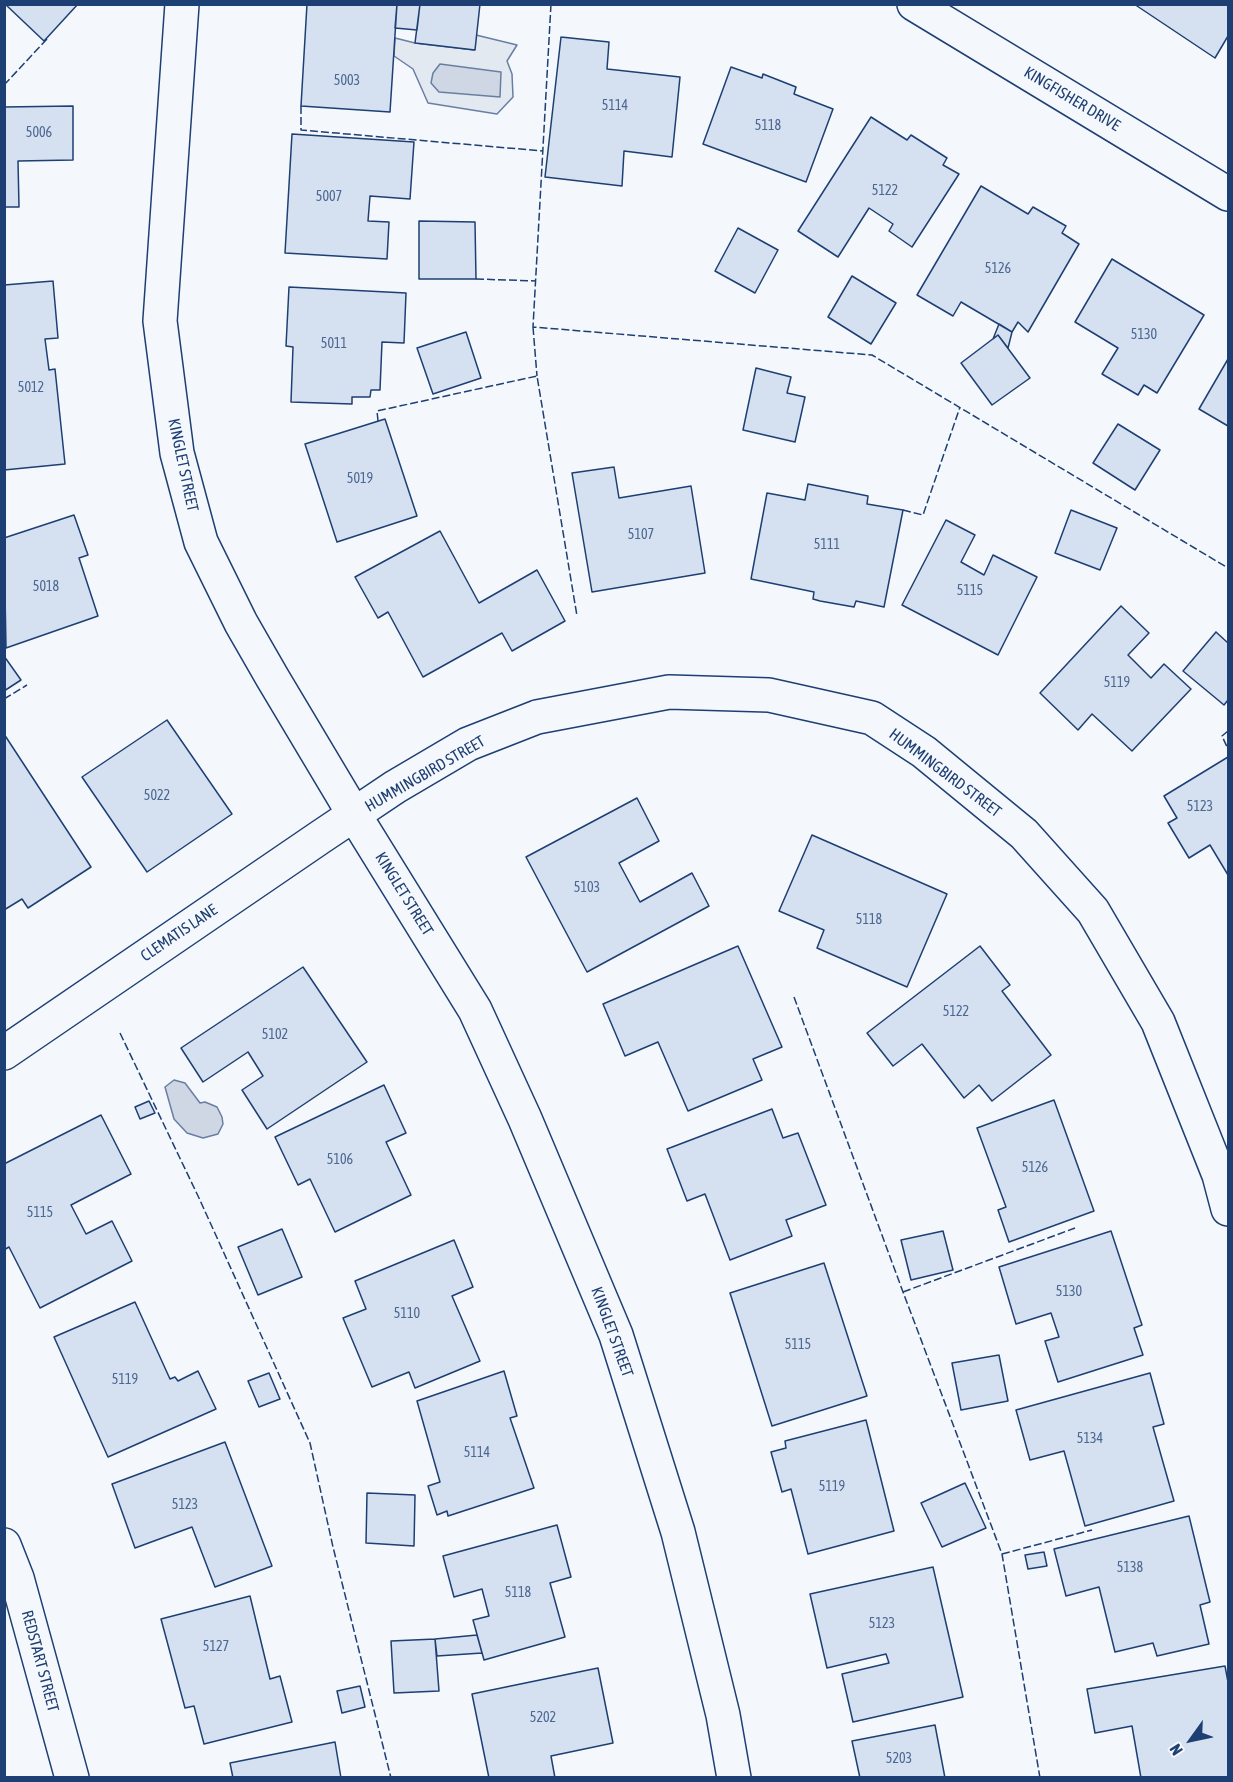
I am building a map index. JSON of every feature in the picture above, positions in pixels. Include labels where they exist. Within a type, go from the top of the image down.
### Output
[{"type":"street","name":"KINGLET STREET","points":[[182,4],[160,321],[177,453],[205,551],[241,623],[355,816],[475,1010],[525,1119],[616,1335],[678,1532],[723,1715],[734,1778]]},
{"type":"street","name":"KINGFISHER DRIVE","points":[[914,4],[1228,194]]},
{"type":"street","name":"HUMMINGBIRD STREET","points":[[355,816],[396,787],[468,744],[548,714],[669,692],[769,695],[872,718],[924,752],[1024,834],[1093,911],[1158,1022],[1219,1175],[1228,1209]]},
{"type":"street","name":"CLEMATIS LANE","points":[[4,1053],[355,816]]},
{"type":"street","name":"REDSTART STREET","points":[[4,1545],[17,1578],[72,1778]]},
{"type":"shaded area","points":[[476,35],[517,45],[507,61],[512,74],[513,97],[497,114],[428,103],[413,69],[394,56],[395,38],[415,43],[474,50]]},
{"type":"shaded area","points":[[440,64],[501,72],[500,97],[439,92],[431,83],[433,73]]},
{"type":"shaded area","points":[[174,1080],[185,1083],[200,1103],[205,1102],[217,1107],[223,1124],[218,1134],[203,1138],[187,1133],[174,1119],[165,1087]]},
{"type":"building","points":[[5,4],[78,4],[44,41]]},
{"type":"building","points":[[307,4],[397,4],[390,112],[301,106]]},
{"type":"building","points":[[397,4],[420,4],[417,30],[395,28]]},
{"type":"building","points":[[420,4],[480,4],[475,50],[415,43]]},
{"type":"building","points":[[1134,4],[1228,4],[1228,36],[1215,58]]},
{"type":"building","points":[[561,37],[609,42],[607,69],[680,77],[672,157],[624,151],[622,186],[545,177]]},
{"type":"building","points":[[731,67],[762,78],[763,74],[796,87],[794,94],[833,109],[806,182],[703,144]]},
{"type":"building","points":[[73,106],[73,160],[18,161],[19,207],[4,207],[4,107]]},
{"type":"building","points":[[871,117],[907,140],[911,135],[947,158],[943,165],[959,174],[912,247],[889,231],[893,224],[869,208],[838,257],[798,231]]},
{"type":"building","points":[[292,134],[414,142],[410,199],[370,196],[368,221],[389,222],[387,259],[285,253]]},
{"type":"building","points":[[981,186],[1028,214],[1033,207],[1066,226],[1062,233],[1079,244],[1028,332],[1018,322],[1012,332],[961,302],[953,316],[917,295]]},
{"type":"building","points":[[419,221],[475,222],[476,279],[419,279]]},
{"type":"building","points":[[738,228],[778,250],[755,293],[715,271]]},
{"type":"building","points":[[1112,259],[1204,315],[1157,393],[1144,385],[1138,395],[1102,374],[1118,348],[1075,322]]},
{"type":"building","points":[[852,276],[896,303],[871,344],[828,317]]},
{"type":"building","points":[[53,281],[58,338],[45,339],[49,370],[55,369],[65,464],[4,470],[4,285]]},
{"type":"building","points":[[289,287],[406,293],[404,343],[382,342],[380,390],[371,390],[370,397],[352,397],[352,404],[291,402],[293,347],[286,346]]},
{"type":"building","points":[[999,324],[1012,332],[1008,348],[998,335],[993,339]]},
{"type":"building","points":[[466,332],[481,378],[433,394],[417,348]]},
{"type":"building","points":[[998,335],[1030,378],[992,405],[961,363]]},
{"type":"building","points":[[1228,359],[1228,426],[1199,409]]},
{"type":"building","points":[[756,368],[791,377],[787,393],[805,397],[795,442],[743,430]]},
{"type":"building","points":[[385,419],[417,516],[337,542],[305,444]]},
{"type":"building","points":[[1118,424],[1160,450],[1135,490],[1093,463]]},
{"type":"building","points":[[614,467],[619,498],[691,486],[705,573],[592,592],[572,473]]},
{"type":"building","points":[[808,484],[868,496],[867,504],[903,510],[884,607],[856,601],[854,607],[820,601],[813,599],[814,592],[751,579],[767,493],[805,500]]},
{"type":"building","points":[[1071,510],[1117,528],[1100,570],[1055,553]]},
{"type":"building","points":[[74,515],[88,555],[79,558],[98,616],[6,648],[4,538]]},
{"type":"building","points":[[946,520],[975,535],[961,562],[984,575],[993,555],[1037,577],[998,655],[902,605]]},
{"type":"building","points":[[440,531],[479,603],[537,570],[565,621],[512,651],[502,633],[423,677],[388,612],[378,618],[355,577]]},
{"type":"building","points":[[1121,606],[1149,633],[1128,655],[1151,678],[1164,664],[1191,689],[1132,751],[1092,714],[1078,730],[1040,693]]},
{"type":"building","points":[[1216,632],[1228,643],[1228,700],[1224,705],[1183,671]]},
{"type":"building","points":[[4,656],[21,680],[4,691]]},
{"type":"building","points":[[167,720],[232,814],[147,872],[82,777]]},
{"type":"building","points":[[4,734],[91,867],[28,908],[22,899],[4,910]]},
{"type":"building","points":[[1228,757],[1228,875],[1210,845],[1189,858],[1168,823],[1177,818],[1164,796]]},
{"type":"building","points":[[637,798],[659,841],[619,863],[640,902],[692,873],[709,906],[587,972],[526,857]]},
{"type":"building","points":[[812,835],[947,894],[907,987],[817,948],[824,930],[779,911]]},
{"type":"building","points":[[738,946],[782,1047],[753,1059],[762,1080],[688,1111],[658,1042],[625,1056],[603,1004]]},
{"type":"building","points":[[980,946],[1010,985],[1002,991],[1051,1055],[992,1101],[979,1085],[964,1098],[922,1044],[893,1066],[867,1033]]},
{"type":"building","points":[[303,967],[367,1062],[267,1129],[242,1090],[263,1076],[248,1052],[203,1082],[181,1048]]},
{"type":"building","points":[[384,1085],[406,1133],[386,1142],[411,1195],[335,1232],[310,1179],[298,1185],[275,1137]]},
{"type":"building","points":[[1054,1100],[1094,1211],[1009,1242],[998,1210],[1006,1207],[977,1128]]},
{"type":"building","points":[[149,1101],[155,1113],[140,1119],[135,1107]]},
{"type":"building","points":[[772,1109],[783,1138],[798,1133],[826,1205],[786,1220],[792,1236],[730,1260],[705,1194],[687,1201],[667,1149]]},
{"type":"building","points":[[101,1115],[131,1174],[71,1205],[86,1234],[112,1221],[132,1261],[40,1308],[9,1247],[4,1250],[4,1164]]},
{"type":"building","points":[[282,1229],[302,1277],[258,1295],[238,1247]]},
{"type":"building","points":[[943,1231],[953,1270],[911,1280],[901,1240]]},
{"type":"building","points":[[1111,1231],[1142,1325],[1134,1328],[1143,1355],[1058,1382],[1045,1341],[1059,1337],[1051,1313],[1016,1324],[999,1267]]},
{"type":"building","points":[[454,1240],[473,1287],[452,1296],[480,1361],[415,1388],[409,1372],[372,1387],[343,1318],[366,1309],[355,1281]]},
{"type":"building","points":[[824,1263],[867,1396],[772,1426],[730,1293]]},
{"type":"building","points":[[135,1302],[170,1379],[175,1377],[178,1381],[198,1371],[216,1409],[108,1457],[54,1337]]},
{"type":"building","points":[[999,1355],[1008,1401],[961,1410],[952,1363]]},
{"type":"building","points":[[504,1371],[517,1416],[510,1418],[534,1488],[448,1516],[447,1511],[437,1515],[428,1486],[440,1482],[417,1401]]},
{"type":"building","points":[[269,1373],[280,1399],[259,1407],[248,1381]]},
{"type":"building","points":[[1150,1373],[1164,1424],[1153,1427],[1174,1501],[1085,1526],[1064,1451],[1030,1460],[1016,1410]]},
{"type":"building","points":[[866,1420],[894,1531],[808,1554],[791,1489],[782,1492],[771,1452],[786,1448],[785,1441]]},
{"type":"building","points":[[225,1442],[272,1566],[215,1587],[192,1527],[135,1548],[112,1484]]},
{"type":"building","points":[[965,1483],[986,1528],[942,1547],[921,1503]]},
{"type":"building","points":[[367,1493],[415,1495],[414,1546],[366,1543]]},
{"type":"building","points":[[1189,1516],[1210,1602],[1200,1605],[1209,1644],[1157,1656],[1153,1643],[1115,1652],[1099,1587],[1066,1596],[1054,1549]]},
{"type":"building","points":[[557,1525],[571,1577],[550,1583],[565,1637],[484,1660],[473,1620],[489,1616],[482,1589],[454,1597],[443,1556]]},
{"type":"building","points":[[1044,1552],[1047,1566],[1028,1569],[1025,1555]]},
{"type":"building","points":[[933,1567],[963,1697],[853,1722],[842,1674],[889,1663],[886,1654],[827,1668],[810,1594]]},
{"type":"building","points":[[250,1596],[270,1679],[280,1676],[292,1722],[204,1744],[194,1706],[185,1708],[161,1619]]},
{"type":"building","points":[[477,1635],[482,1653],[437,1656],[435,1639]]},
{"type":"building","points":[[435,1639],[439,1691],[394,1693],[391,1641]]},
{"type":"building","points":[[1225,1666],[1228,1682],[1228,1778],[1141,1778],[1132,1726],[1095,1733],[1087,1689]]},
{"type":"building","points":[[598,1668],[613,1743],[551,1756],[555,1778],[489,1778],[472,1694]]},
{"type":"building","points":[[360,1686],[365,1707],[342,1713],[337,1691]]},
{"type":"building","points":[[935,1725],[945,1778],[860,1778],[852,1741]]},
{"type":"building","points":[[335,1742],[341,1778],[233,1778],[230,1763]]},
{"type":"fence","points":[[551,4],[533,327],[872,355],[1228,568]]},
{"type":"fence","points":[[4,85],[47,39]]},
{"type":"fence","points":[[301,106],[301,130],[543,151]]},
{"type":"fence","points":[[476,279],[536,281]]},
{"type":"fence","points":[[533,327],[537,376]]},
{"type":"fence","points":[[378,421],[377,411],[537,376],[577,616]]},
{"type":"fence","points":[[903,510],[923,515],[960,407]]},
{"type":"fence","points":[[4,699],[27,685]]},
{"type":"fence","points":[[1228,731],[1222,736],[1228,749]]},
{"type":"fence","points":[[794,997],[1002,1554],[1040,1778]]},
{"type":"fence","points":[[120,1033],[199,1198],[310,1443],[333,1547],[391,1778]]},
{"type":"fence","points":[[903,1292],[1075,1228]]},
{"type":"fence","points":[[1002,1554],[1092,1530]]}]
